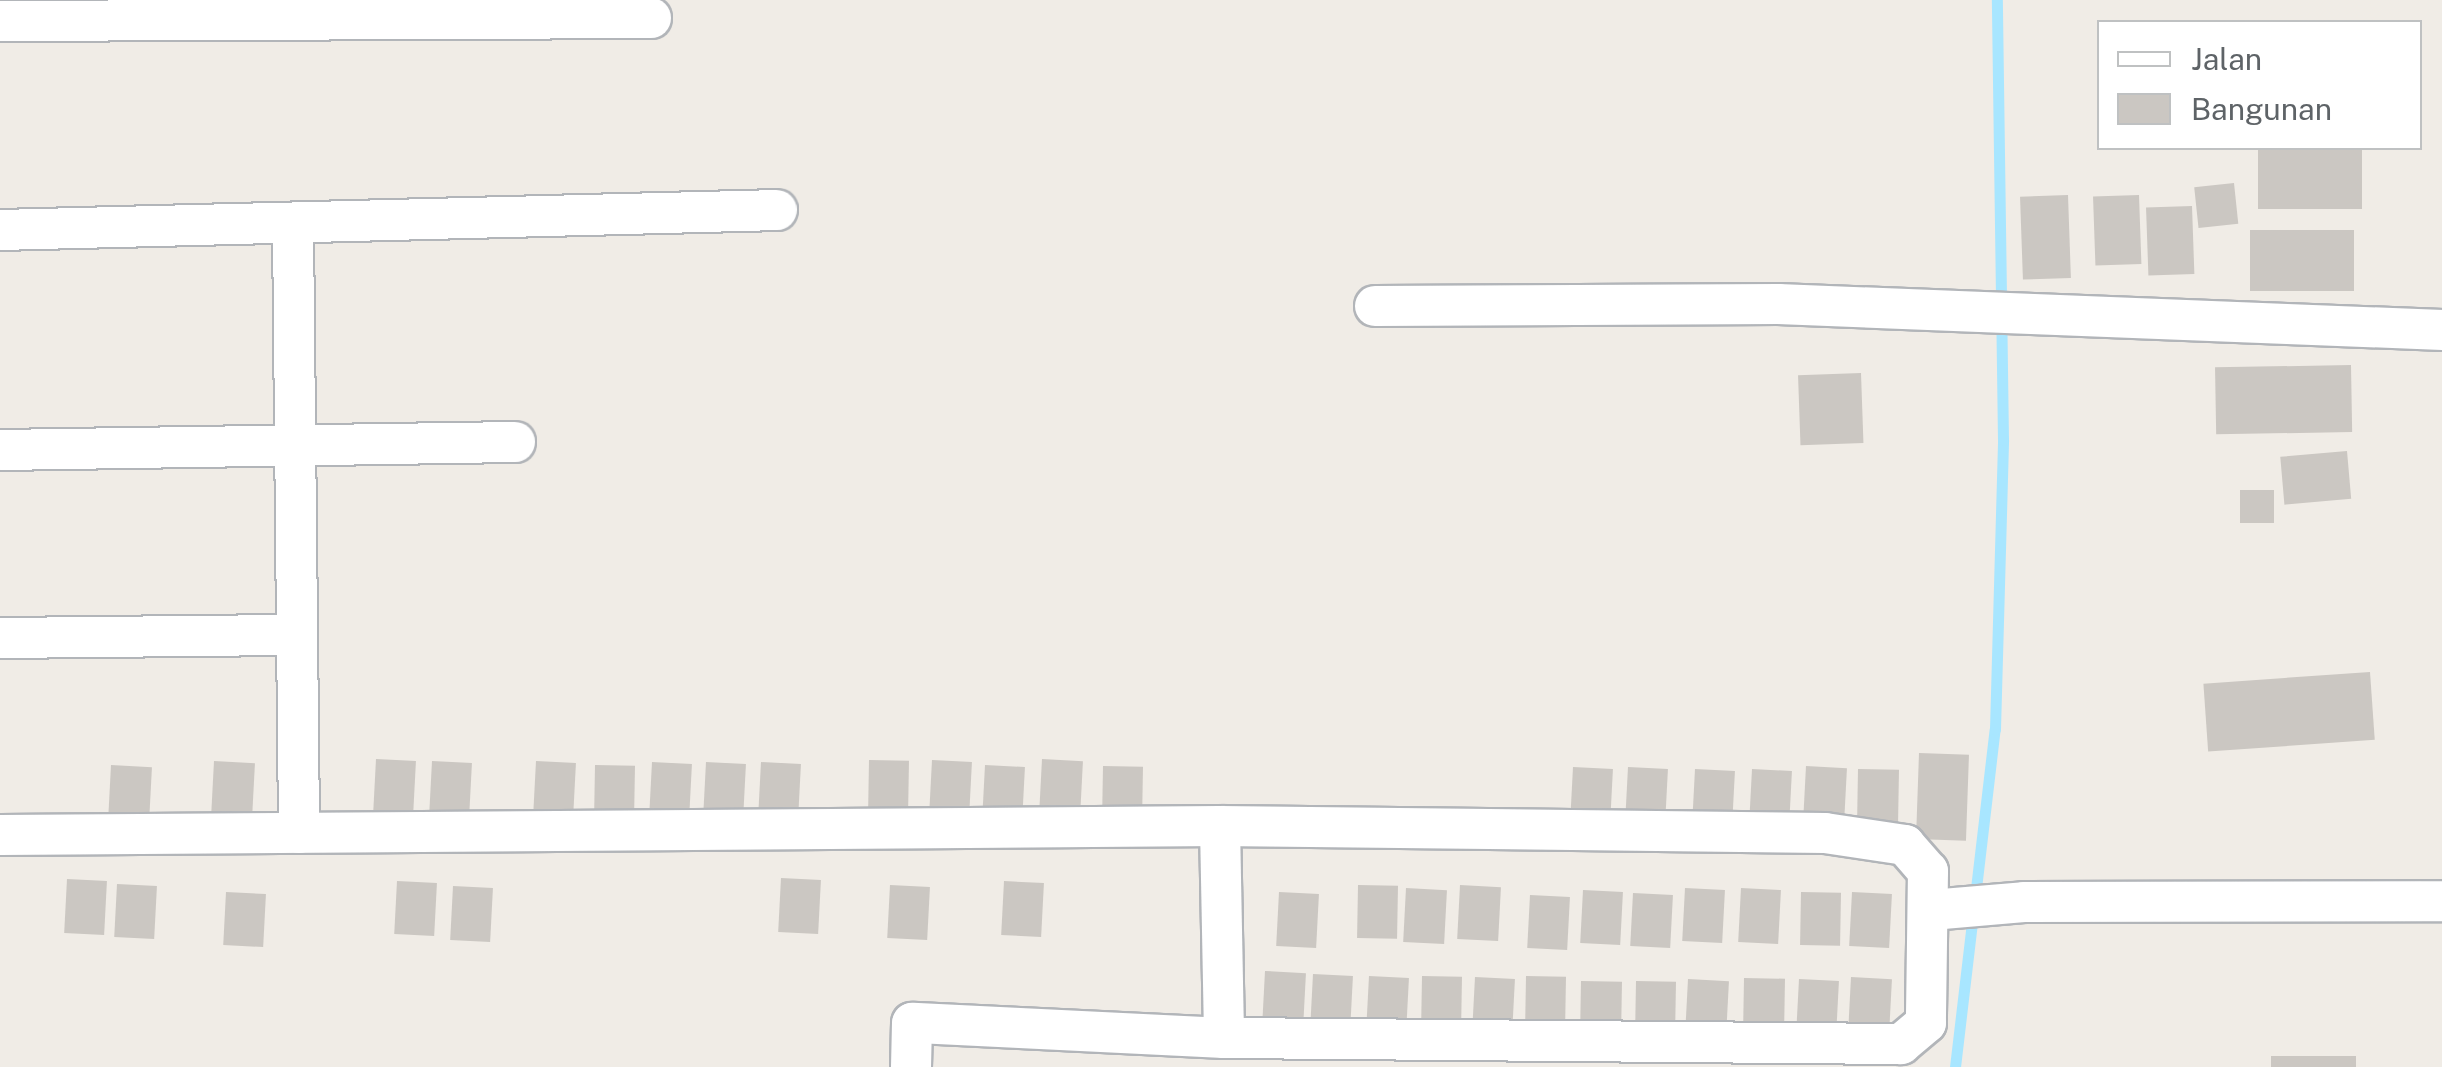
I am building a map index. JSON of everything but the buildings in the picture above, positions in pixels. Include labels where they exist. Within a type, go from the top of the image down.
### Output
[{"type":"street","points":[[0,21],[651,18]]},
{"type":"street","points":[[0,230],[293,226],[777,210]]},
{"type":"street","points":[[293,226],[300,833]]},
{"type":"street","points":[[1374,306],[1778,304],[2442,330]]},
{"type":"street","points":[[0,450],[515,442]]},
{"type":"street","points":[[0,638],[296,636]]},
{"type":"street","points":[[1220,826],[1224,1038]]},
{"type":"street","points":[[0,835],[1220,826],[1876,836],[1904,845],[1967,909],[2192,912],[2442,928]]},
{"type":"street","points":[[2192,912],[2442,901]]},
{"type":"street","points":[[911,1067],[912,1023],[1224,1038],[1901,1044],[1926,1023],[1967,909]]},
{"type":"waterway","points":[[1955,1067],[1995,729],[2003,440],[1997,0]]}]
